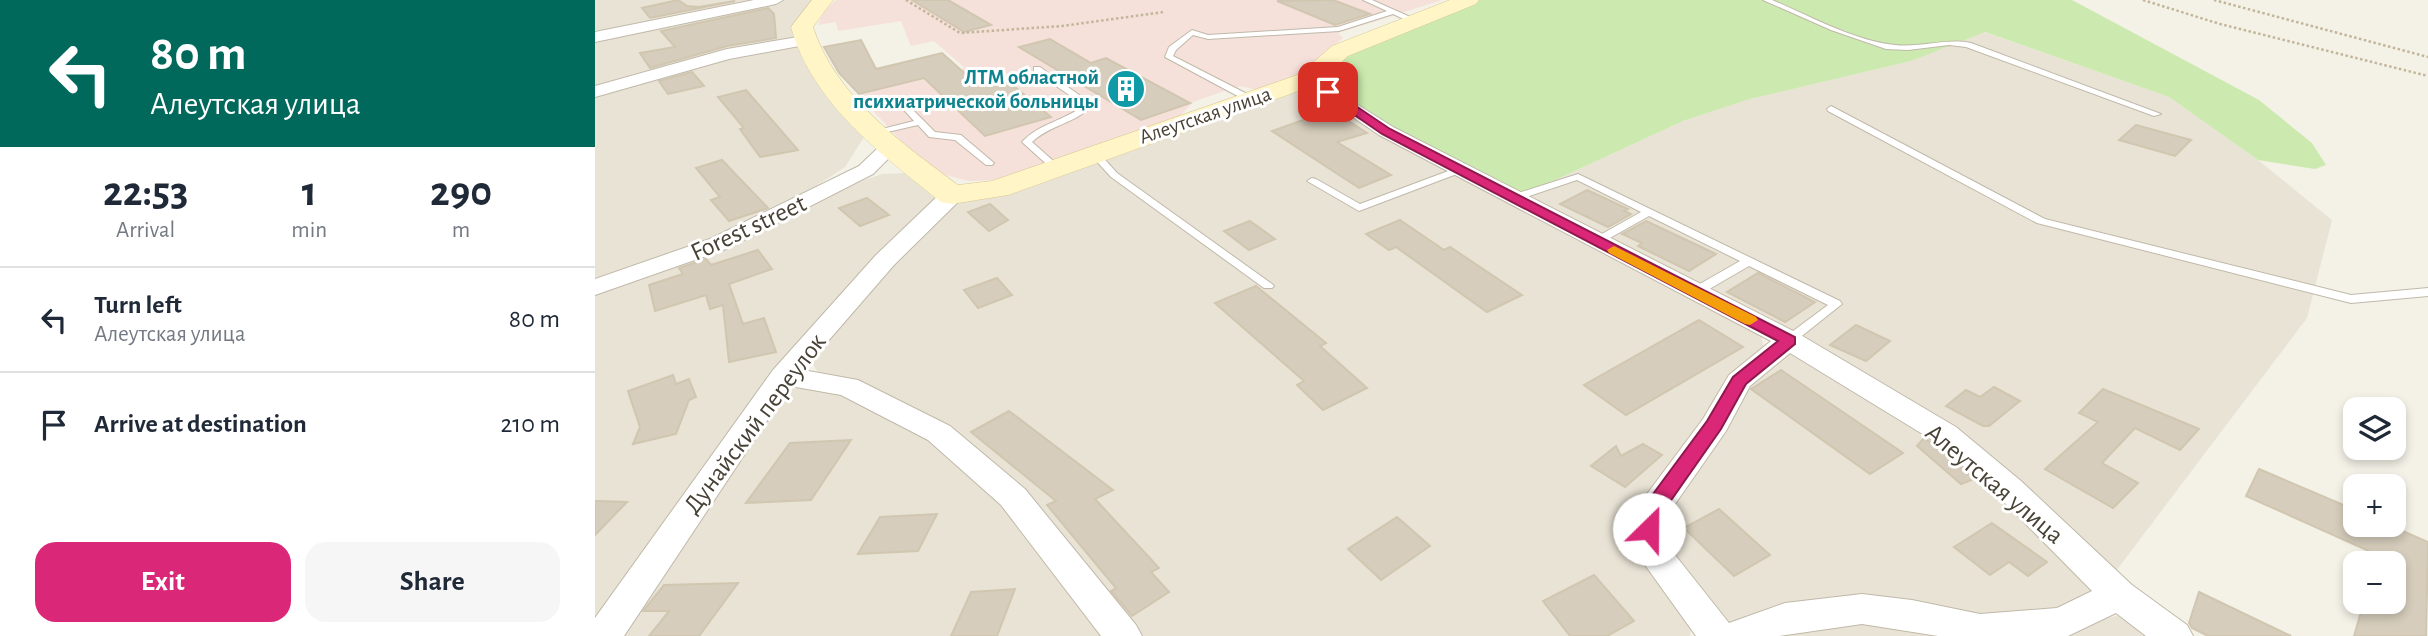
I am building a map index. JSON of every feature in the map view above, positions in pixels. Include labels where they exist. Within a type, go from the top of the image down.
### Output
[{"type":"street","points":[[595,37],[776,0]]},
{"type":"street","points":[[823,0],[802,27],[804,41],[813,62],[884,140],[952,195]]},
{"type":"street","points":[[1309,79],[1340,51],[1402,16],[1468,0]]},
{"type":"street","points":[[595,92],[727,54],[804,41]]},
{"type":"street","name":"Алеутская улица","points":[[952,195],[997,189],[1309,79],[1386,131],[1789,340],[1945,434],[2010,489],[2119,595],[2174,636]]},
{"type":"street","name":"Forest street","points":[[595,287],[729,239],[866,170],[884,140]]},
{"type":"street","name":"Дунайский переулок","points":[[603,636],[783,376],[885,260],[952,195]]},
{"type":"street","points":[[1717,636],[1647,544],[1650,515],[1714,424],[1739,381],[1789,340]]},
{"type":"street","points":[[783,376],[848,387],[939,433],[1013,497],[1123,636]]},
{"type":"street","points":[[1737,636],[1785,618],[1862,609],[1912,615],[1980,630],[2061,623],[2119,595]]},
{"type":"lane","points":[[1366,0],[1402,16]]},
{"type":"lane","points":[[1766,0],[1878,45],[1899,48],[1950,41],[1968,45],[2157,114]]},
{"type":"lane","points":[[1250,99],[1169,57],[1172,49],[1192,32],[1208,37],[1339,29],[1402,16]]},
{"type":"lane","points":[[1037,69],[1089,105],[1078,117],[1038,130],[1027,142],[1056,168]]},
{"type":"lane","points":[[1831,109],[2041,221],[2351,299],[2428,292]]},
{"type":"lane","points":[[908,110],[932,135],[958,137],[989,163]]},
{"type":"lane","points":[[884,140],[920,122]]},
{"type":"lane","points":[[1095,154],[1114,175],[1268,286]]},
{"type":"lane","points":[[1313,181],[1359,208],[1459,170]]},
{"type":"lane","points":[[1516,197],[1578,177],[1836,304],[1789,340]]},
{"type":"lane","points":[[1598,241],[1649,212]]},
{"type":"lane","points":[[1695,292],[1749,261]]},
{"type":"path","points":[[906,0],[960,33],[1062,26],[1164,12]]},
{"type":"path","points":[[2143,0],[2233,27],[2428,76]]},
{"type":"path","points":[[2214,0],[2428,57]]},
{"type":"shaded area","points":[[595,0],[769,0],[612,32],[595,30]]},
{"type":"shaded area","points":[[784,0],[816,0],[796,40],[595,91],[595,39]]},
{"type":"shaded area","points":[[836,0],[1442,0],[1338,33],[1343,38],[1298,76],[1257,90],[1241,86],[1227,90],[1193,102],[1178,118],[997,180],[969,181],[942,174],[914,154],[858,95],[965,68],[934,41],[911,46],[901,21],[838,31],[836,22],[818,25],[824,11]]},
{"type":"shaded area","points":[[1984,32],[2169,97],[2258,160],[2332,220],[2307,318],[2110,579],[1950,433],[1521,196],[1683,121],[1750,99],[1911,61]]},
{"type":"shaded area","points":[[797,43],[805,64],[866,134],[845,167],[787,205],[714,242],[595,283],[595,93],[694,63]]},
{"type":"shaded area","points":[[1308,83],[1760,332],[1764,348],[1642,512],[1692,617],[1690,636],[1135,636],[1019,493],[853,384],[818,372],[810,360],[893,261],[956,203]]},
{"type":"shaded area","points":[[907,173],[922,183],[939,201],[879,259],[595,635],[595,291],[723,247],[862,181],[882,174]]},
{"type":"shaded area","points":[[1787,352],[1803,353],[1943,437],[2096,592],[2056,615],[1978,623],[1911,609],[1738,627],[1710,617],[1664,559],[1657,518],[1746,385]]},
{"type":"shaded area","points":[[802,383],[843,390],[934,437],[1006,502],[1112,636],[611,636],[784,390]]},
{"type":"shaded area","points":[[2131,612],[2163,636],[1987,636],[2067,629]]},
{"type":"shaded area","points":[[1867,615],[1983,636],[1766,636]]},
{"type":"green space","points":[[1479,0],[2072,0],[2259,100],[2312,143],[2326,165],[2315,169],[2258,160],[2169,97],[1985,32],[1911,61],[1750,99],[1683,121],[1521,196],[1390,130],[1315,78],[1346,52]]},
{"type":"building","points":[[678,0],[687,6],[699,7],[735,1],[650,18],[642,8]]},
{"type":"building","points":[[912,0],[948,0],[991,25],[964,32]]},
{"type":"building","points":[[1333,0],[1370,14],[1335,25],[1277,1]]},
{"type":"building","points":[[768,8],[774,14],[776,38],[727,46],[650,68],[640,53],[675,47],[661,31]]},
{"type":"building","name":"ЛТМ областной психиатрической больницы","points":[[1050,39],[1091,63],[1106,58],[1190,103],[1141,120],[1019,47]]},
{"type":"building","points":[[861,40],[876,69],[942,53],[971,79],[997,72],[1051,117],[985,136],[924,78],[859,94],[839,73],[824,47]]},
{"type":"building","points":[[692,72],[704,86],[668,94],[659,81]]},
{"type":"building","points":[[746,90],[798,150],[760,157],[740,129],[744,128],[718,97]]},
{"type":"building","points":[[1331,110],[1367,133],[1337,142],[1391,175],[1359,188],[1272,131]]},
{"type":"building","points":[[2136,125],[2191,140],[2175,156],[2119,140]]},
{"type":"building","points":[[722,160],[768,208],[729,221],[711,200],[720,197],[696,168]]},
{"type":"building","points":[[1587,190],[1628,209],[1624,211],[1631,214],[1608,227],[1560,204]]},
{"type":"building","points":[[867,198],[889,215],[860,226],[839,208]]},
{"type":"building","points":[[990,204],[1008,220],[989,231],[968,212]]},
{"type":"building","points":[[1400,220],[1444,250],[1450,247],[1522,295],[1487,312],[1396,247],[1389,250],[1366,234]]},
{"type":"building","points":[[1250,221],[1275,239],[1249,250],[1224,231]]},
{"type":"building","points":[[1646,221],[1716,254],[1689,271],[1638,246],[1642,243],[1622,234]]},
{"type":"building","points":[[758,250],[772,269],[729,284],[743,324],[764,318],[776,352],[729,362],[723,305],[710,309],[706,295],[655,311],[649,285],[683,274],[679,268],[706,259],[711,265]]},
{"type":"building","points":[[1758,273],[1815,302],[1785,322],[1727,292]]},
{"type":"building","points":[[997,278],[1012,295],[978,308],[964,290]]},
{"type":"building","points":[[1256,286],[1326,343],[1320,346],[1367,388],[1323,410],[1297,385],[1304,381],[1215,303]]},
{"type":"building","points":[[1699,320],[1743,347],[1626,415],[1584,385]]},
{"type":"building","points":[[1856,325],[1890,341],[1866,361],[1830,345]]},
{"type":"building","points":[[1781,370],[1903,453],[1870,474],[1751,389]]},
{"type":"building","points":[[673,375],[676,384],[689,379],[696,397],[689,400],[676,434],[633,444],[640,427],[628,391]]},
{"type":"building","points":[[1994,387],[2020,401],[1989,426],[1983,426],[1946,406],[1966,390],[1980,397]]},
{"type":"building","points":[[2103,389],[2199,429],[2180,450],[2135,428],[2102,463],[2138,483],[2113,508],[2045,469],[2098,422],[2079,413]]},
{"type":"building","points":[[1009,411],[1113,490],[1095,499],[1159,568],[1151,572],[1169,592],[1132,616],[1111,591],[1116,588],[1047,505],[1056,501],[971,432]]},
{"type":"building","points":[[1924,438],[1974,479],[1961,484],[1917,446]]},
{"type":"building","points":[[851,440],[811,500],[746,503],[790,443]]},
{"type":"building","points":[[1643,444],[1662,455],[1625,487],[1591,466],[1616,446],[1621,456]]},
{"type":"building","points":[[2259,469],[2343,505],[2343,537],[2406,537],[2406,532],[2428,542],[2426,636],[2354,636],[2360,614],[2406,614],[2406,551],[2369,551],[2246,496]]},
{"type":"building","points":[[595,501],[627,502],[595,535]]},
{"type":"building","points":[[1719,509],[1770,555],[1734,576],[1684,528]]},
{"type":"building","points":[[937,514],[918,551],[858,554],[880,517]]},
{"type":"building","points":[[1397,517],[1430,546],[1381,580],[1348,549]]},
{"type":"building","points":[[1992,523],[2047,562],[2028,576],[2009,562],[1990,575],[1954,547]]},
{"type":"building","points":[[1594,575],[1634,621],[1607,636],[1570,636],[1543,601]]},
{"type":"building","points":[[738,583],[699,636],[649,636],[669,611],[643,611],[664,585]]},
{"type":"building","points":[[1015,589],[997,636],[951,636],[971,592]]},
{"type":"building","points":[[2199,592],[2291,636],[2208,636],[2192,628],[2189,623]]},
{"type":"slow traffic","points":[[1614,250],[1750,320]]},
{"type":"place","name":"ЛТМ областной психиатрической больницы","points":[[1126,89]]},
{"type":"route","points":[[1328,92],[1386,131],[1789,340],[1739,381],[1714,424],[1650,515],[1649,529]]}]
